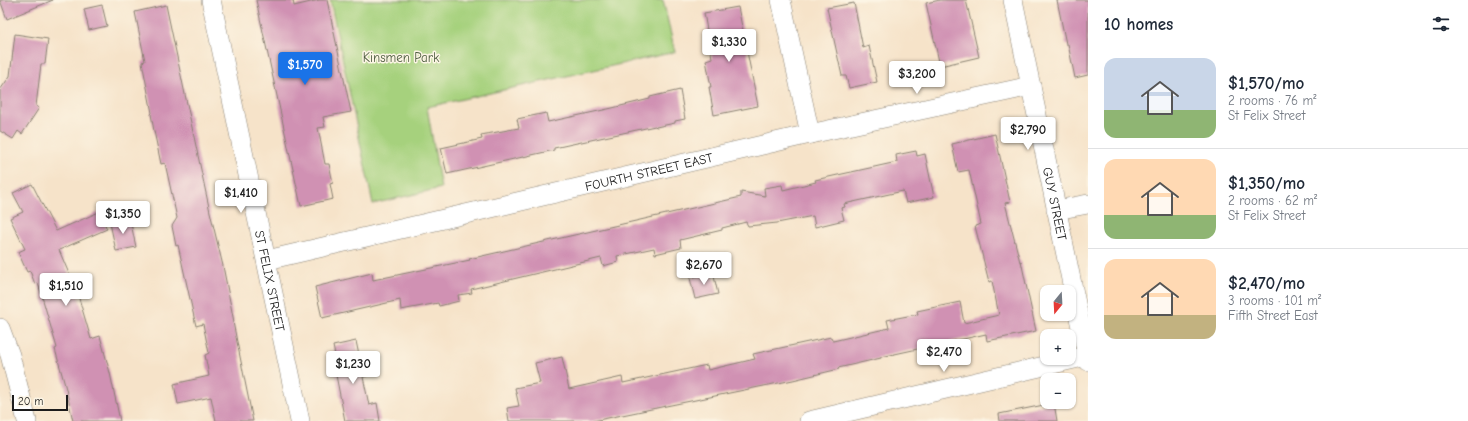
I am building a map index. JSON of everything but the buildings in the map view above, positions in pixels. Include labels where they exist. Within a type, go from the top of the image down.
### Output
[{"type":"street","name":"ST FELIX STREET","points":[[211,0],[300,421]]},
{"type":"street","points":[[781,0],[810,134]]},
{"type":"street","name":"GUY STREET","points":[[1013,0],[1087,358]]},
{"type":"street","name":"FOURTH STREET EAST","points":[[267,260],[810,134],[1031,86]]},
{"type":"street","points":[[1056,210],[1088,204]]},
{"type":"street","points":[[0,328],[10,355],[27,421]]},
{"type":"street","points":[[809,421],[1087,358]]},
{"type":"green space","name":"Kinsmen Park","points":[[330,0],[663,0],[675,52],[427,107],[441,188],[373,204]]}]
